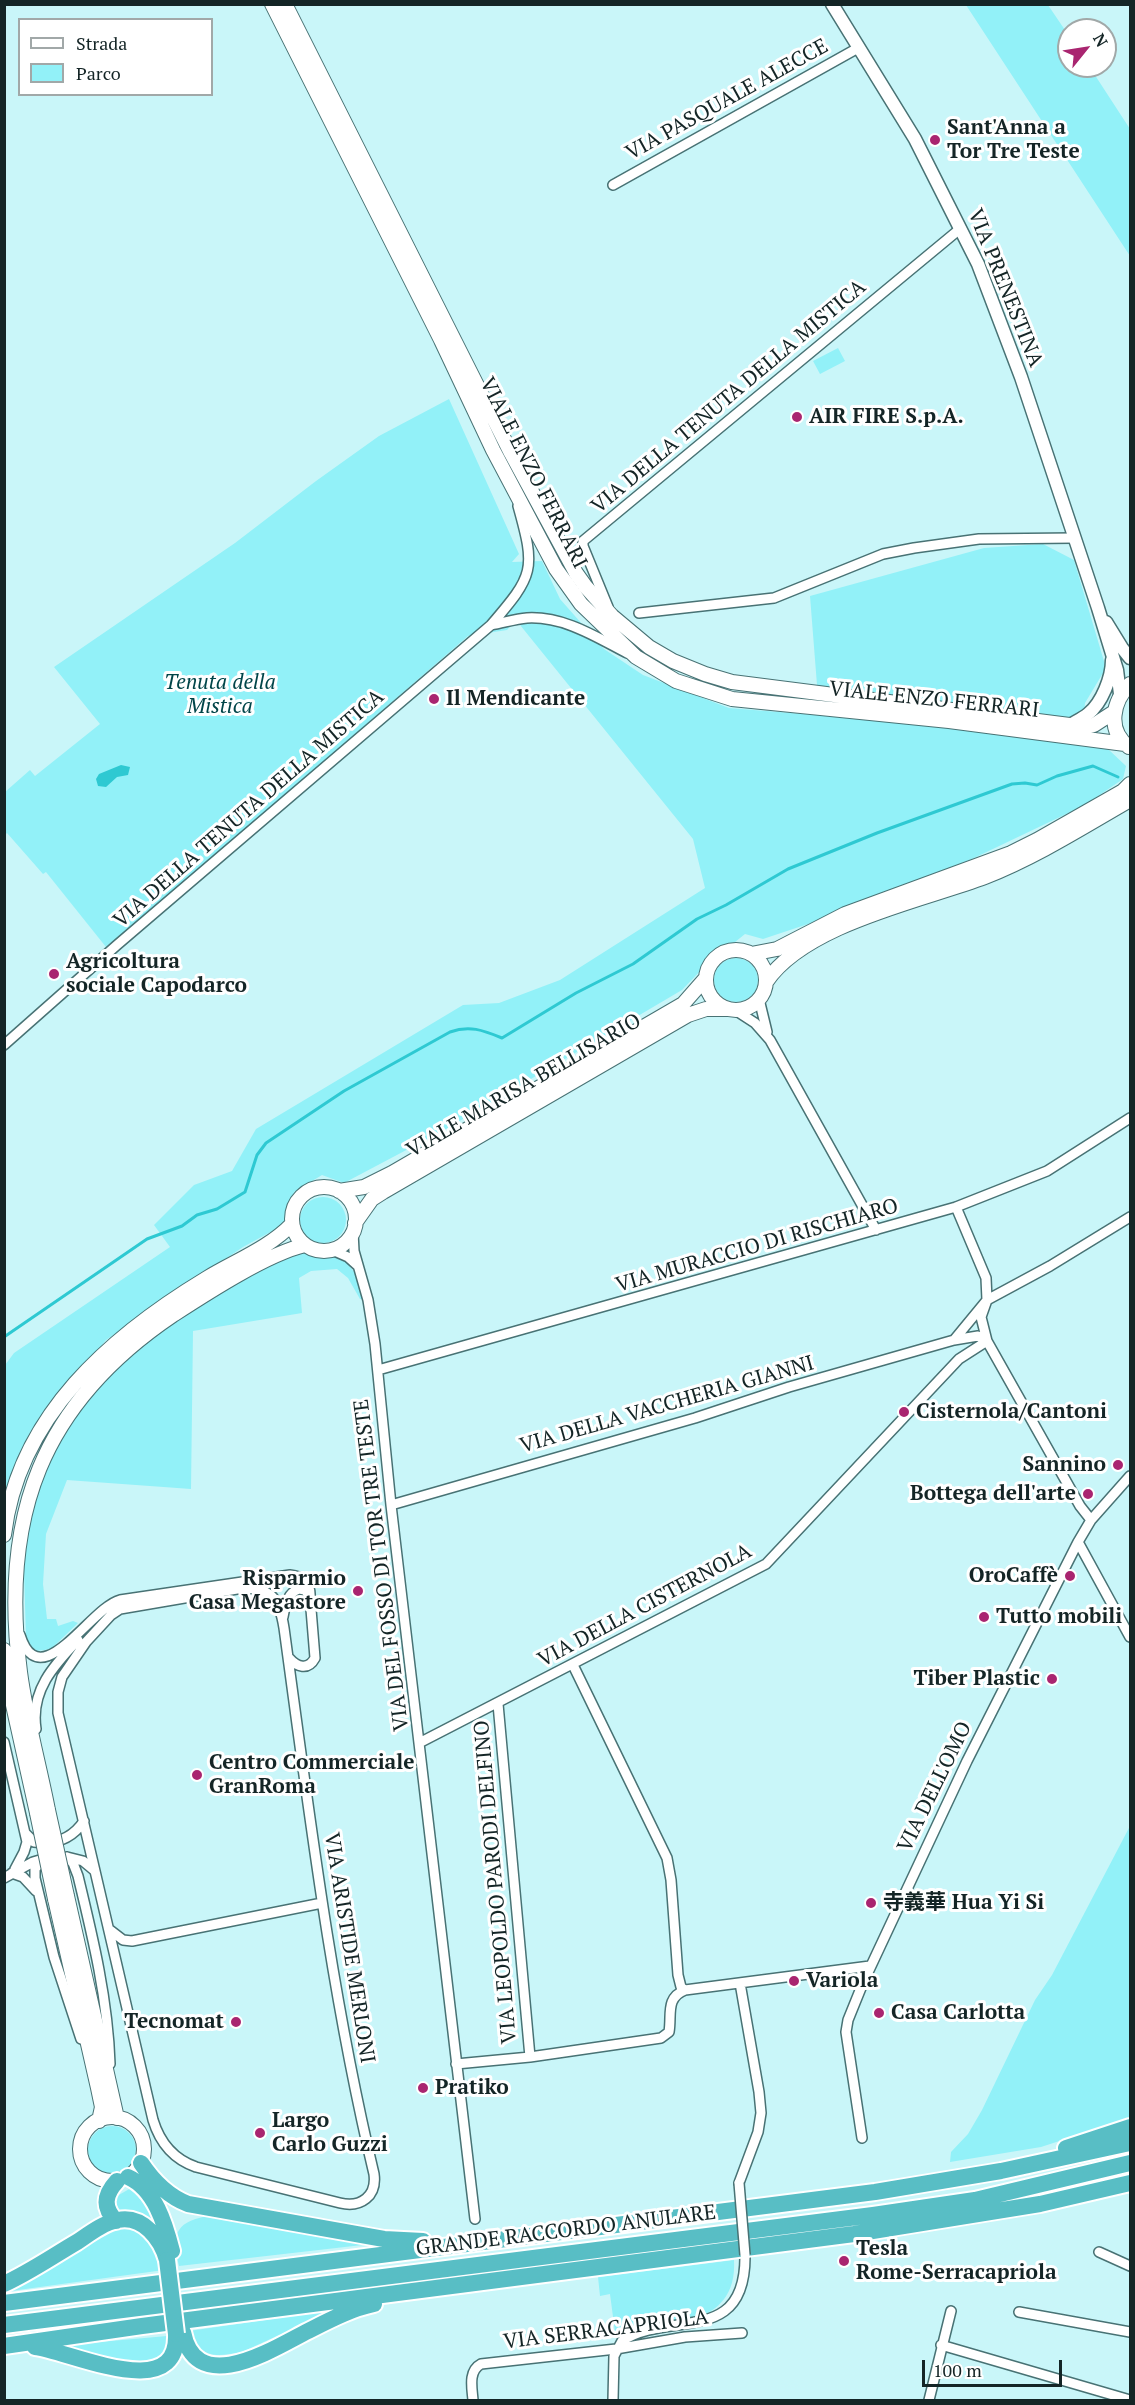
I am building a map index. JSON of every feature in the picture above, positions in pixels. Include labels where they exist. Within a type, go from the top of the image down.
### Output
[{"type":"highway","points":[[1001,2171],[1131,2127]]},
{"type":"highway","name":"GRANDE RACCORDO ANULARE","points":[[4,2303],[842,2196],[1001,2171],[1131,2143]]},
{"type":"highway","points":[[141,2163],[153,2180],[166,2192],[196,2206],[384,2239],[466,2244]]},
{"type":"highway","name":"GRANDE RACCORDO ANULARE","points":[[4,2325],[873,2215],[975,2200],[1131,2163]]},
{"type":"highway","points":[[116,2221],[109,2213],[106,2202],[109,2190],[122,2179],[142,2186],[154,2203],[163,2223],[180,2333],[198,2359],[216,2365],[233,2365],[254,2359],[352,2310],[372,2304],[411,2298],[447,2286]]},
{"type":"highway","points":[[1040,2204],[1131,2183]]},
{"type":"highway","points":[[6,2346],[142,2326],[802,2241],[1040,2204],[1131,2194]]},
{"type":"highway","points":[[4,2284],[93,2231],[116,2221],[131,2221],[150,2230],[170,2260]]},
{"type":"highway","points":[[6,2346],[48,2348],[109,2368],[128,2372],[146,2372],[159,2368],[171,2359],[180,2333]]},
{"type":"main road","name":"VIALE ENZO FERRARI","points":[[272,4],[441,340],[512,487],[562,580],[591,614],[636,657],[676,681],[732,699],[949,721],[1128,746]]},
{"type":"main road","name":"VIALE ENZO FERRARI","points":[[285,4],[558,542],[586,587],[612,616],[649,647],[673,661],[732,682],[1089,727],[1114,712]]},
{"type":"main road","points":[[1128,746],[1116,727],[1114,712],[1120,694],[1131,684]]},
{"type":"main road","points":[[1131,784],[1126,790],[1011,853],[845,914],[777,949],[751,954],[734,950],[722,953],[710,965],[705,979],[711,998],[717,1005],[731,1010],[748,1007],[759,999],[766,982],[780,964],[791,955],[822,938],[872,916],[985,877],[1026,859],[1131,800]]},
{"type":"main road","points":[[751,954],[762,965],[766,982]]},
{"type":"main road","name":"VIALE MARISA BELLISARIO","points":[[339,1191],[364,1187],[413,1161],[683,1004],[705,979]]},
{"type":"main road","name":"VIALE MARISA BELLISARIO","points":[[354,1228],[372,1199],[688,1015],[706,1009],[731,1010]]},
{"type":"main road","points":[[329,1188],[339,1191],[352,1205],[354,1228],[348,1240],[332,1250],[314,1250],[305,1245],[295,1232],[292,1224],[295,1204],[309,1191],[329,1188]]},
{"type":"main road","points":[[4,1535],[16,1480],[41,1430],[69,1388],[95,1360],[132,1329],[207,1277],[274,1239],[292,1224]]},
{"type":"main road","points":[[117,2118],[104,2089],[61,1897],[20,1672],[15,1607],[19,1542],[32,1485],[50,1442],[78,1401],[114,1361],[159,1325],[205,1295],[280,1253],[305,1245]]},
{"type":"main road","points":[[4,1650],[14,1705],[44,1808]]},
{"type":"main road","points":[[99,2121],[104,2089]]},
{"type":"main road","points":[[117,2118],[131,2124],[139,2133],[144,2151],[141,2163],[122,2179],[107,2181],[96,2176],[87,2168],[81,2157],[81,2145],[85,2133],[99,2121],[117,2118]]},
{"type":"street","name":"VIA PRENESTINA","points":[[832,4],[915,139],[981,270],[1006,336],[1098,608],[1117,670],[1120,694]]},
{"type":"street","name":"VIA PASQUALE ALECCE","points":[[613,185],[858,48]]},
{"type":"street","name":"VIA DELLA TENUTA DELLA MISTICA","points":[[612,616],[583,546],[584,541],[961,228]]},
{"type":"street","name":"VIA DELLA TENUTA DELLA MISTICA","points":[[4,1045],[491,625],[522,586],[530,563],[529,547],[512,487]]},
{"type":"street","points":[[639,614],[774,598],[883,554],[914,548],[979,539],[1074,538]]},
{"type":"street","name":"VIA PRENESTINA","points":[[1098,608],[1122,648],[1131,658]]},
{"type":"street","points":[[491,625],[529,618],[551,620],[578,628],[636,657]]},
{"type":"street","points":[[1072,724],[1089,713],[1098,701],[1110,676],[1112,656]]},
{"type":"street","points":[[759,999],[770,1040]]},
{"type":"street","points":[[731,1010],[756,1023],[770,1040],[876,1230]]},
{"type":"street","name":"VIA MURACCIO DI RISCHIARO","points":[[378,1370],[956,1207],[1047,1171],[1131,1118]]},
{"type":"street","points":[[956,1207],[986,1278],[987,1300],[981,1317],[987,1341],[1080,1506],[1091,1521]]},
{"type":"street","points":[[962,1356],[954,1340],[987,1300],[1050,1266],[1131,1217]]},
{"type":"street","name":"VIA DEL FOSSO DI TOR TRE TESTE","points":[[354,1228],[358,1266],[368,1300],[378,1370],[391,1505],[421,1742],[475,2219]]},
{"type":"street","points":[[332,1250],[348,1257],[358,1266]]},
{"type":"street","name":"VIA DELLA VACCHERIA GIANNI","points":[[391,1505],[695,1418],[789,1387],[954,1340],[978,1336],[987,1341]]},
{"type":"street","name":"VIA DELLA CISTERNOLA","points":[[421,1742],[766,1564],[962,1356],[987,1341]]},
{"type":"street","name":"VIA DELL'OMO","points":[[862,2138],[846,2032],[847,2022],[870,1966],[967,1761],[1078,1542],[1091,1521],[1131,1476]]},
{"type":"street","points":[[4,1528],[8,1512]]},
{"type":"street","points":[[1078,1542],[1131,1637]]},
{"type":"street","points":[[15,1607],[24,1646],[32,1655],[42,1658],[58,1651],[101,1609],[120,1600],[290,1575],[298,1576],[310,1588],[315,1659],[311,1665],[305,1667],[296,1665],[289,1659]]},
{"type":"street","name":"VIA ARISTIDE MERLONI","points":[[255,1588],[265,1590],[279,1604],[283,1617],[322,1904],[347,2052],[375,2179],[370,2195],[353,2205],[196,2167],[167,2149],[157,2133],[59,1717],[58,1688],[65,1672],[86,1642],[108,1618],[120,1610],[237,1589],[255,1588]]},
{"type":"street","points":[[283,1617],[288,1600],[294,1591],[304,1590],[310,1597]]},
{"type":"street","points":[[44,1808],[47,1780],[35,1720],[36,1703],[40,1690],[56,1664],[93,1625],[102,1617],[120,1610]]},
{"type":"street","points":[[573,1665],[667,1858],[671,1880],[678,1975],[680,1985],[685,1990]]},
{"type":"street","name":"VIA LEOPOLDO PARODI DELFINO","points":[[498,1704],[530,2057]]},
{"type":"street","points":[[4,1742],[26,1834],[24,1852],[8,1876]]},
{"type":"street","points":[[26,1834],[34,1842],[49,1843],[69,1837],[84,1821]]},
{"type":"street","points":[[8,1876],[43,1858],[53,1856],[83,1861],[95,1870]]},
{"type":"street","points":[[67,1857],[73,1863],[78,1876],[104,1993],[109,2036],[104,2089]]},
{"type":"street","points":[[43,1858],[35,1872],[62,1984],[104,2089]]},
{"type":"street","points":[[8,1876],[26,1879],[39,1895]]},
{"type":"street","points":[[109,1928],[120,1939],[132,1941],[322,1904]]},
{"type":"street","points":[[456,2064],[530,2057],[663,2037],[669,2030],[671,2002],[677,1994],[685,1990],[870,1966]]},
{"type":"street","points":[[613,2400],[613,2364],[619,2345],[644,2331],[695,2324],[723,2311],[740,2288],[744,2274],[745,2255],[739,2183],[758,2134],[761,2113],[740,1983]]},
{"type":"street","points":[[1099,2252],[1131,2266]]},
{"type":"street","points":[[929,2400],[951,2311]]},
{"type":"street","points":[[1019,2312],[1131,2332]]},
{"type":"street","name":"VIA SERRACAPRIOLA","points":[[473,2400],[472,2375],[475,2367],[485,2363],[685,2337],[742,2333]]},
{"type":"street","points":[[941,2345],[1131,2400]]},
{"type":"green space","points":[[966,5],[1048,5],[1057,18],[1057,78],[1097,78],[1130,129],[1130,256]]},
{"type":"green space","points":[[838,348],[845,361],[820,374],[813,361]]},
{"type":"green space","name":"Tenuta della Mistica","points":[[449,399],[519,554],[512,562],[542,561],[560,599],[604,649],[643,675],[729,708],[828,716],[817,685],[810,596],[984,548],[1043,544],[1074,560],[1106,668],[1085,703],[1081,746],[1108,749],[1126,766],[1123,779],[1085,805],[974,858],[808,924],[763,939],[745,934],[704,967],[682,990],[446,1129],[344,1183],[322,1175],[294,1192],[287,1223],[243,1247],[106,1340],[37,1425],[5,1522],[5,1365],[14,1353],[170,1247],[154,1225],[194,1185],[232,1171],[256,1129],[463,1005],[499,1003],[560,980],[705,888],[693,839],[516,620],[507,630],[468,636],[188,879],[106,947],[46,872],[43,874],[7,833],[5,835],[5,792],[30,770],[35,776],[100,724],[54,667],[235,543],[379,436]]},
{"type":"green space","points":[[736,958],[752,964],[758,980],[752,996],[736,1002],[720,996],[714,980],[720,964]]},
{"type":"green space","points":[[323,1197],[339,1204],[346,1220],[339,1236],[323,1243],[307,1236],[300,1220],[307,1204]]},
{"type":"green space","points":[[295,1251],[336,1255],[344,1259],[358,1277],[364,1299],[360,1299],[348,1278],[337,1269],[311,1271],[299,1278],[302,1313],[193,1331],[191,1489],[67,1480],[46,1534],[43,1584],[47,1619],[56,1619],[58,1626],[73,1621],[78,1623],[51,1649],[37,1651],[30,1646],[26,1638],[23,1537],[56,1442],[78,1409],[132,1352],[208,1299]]},
{"type":"green space","points":[[1130,1826],[1130,2118],[1041,2147],[950,2162],[951,2152],[968,2134],[982,2110],[1035,2000],[1052,1975]]},
{"type":"green space","points":[[107,2126],[117,2126],[129,2133],[136,2145],[136,2155],[129,2167],[117,2174],[107,2174],[92,2163],[88,2155],[88,2145],[99,2130]]},
{"type":"green space","points":[[131,2188],[140,2191],[161,2233],[118,2211],[115,2204],[117,2196]]},
{"type":"green space","points":[[207,2216],[371,2244],[179,2266],[176,2239],[181,2227]]},
{"type":"green space","points":[[122,2225],[150,2236],[164,2270],[11,2291],[9,2287],[98,2234]]},
{"type":"green space","points":[[734,2260],[732,2283],[724,2299],[711,2311],[675,2324],[615,2332],[610,2294],[600,2296],[598,2277]]},
{"type":"green space","points":[[334,2310],[242,2352],[232,2354],[217,2355],[204,2351],[189,2331]]},
{"type":"green space","points":[[167,2336],[166,2350],[159,2359],[139,2366],[55,2346]]},
{"type":"shaded area","points":[[121,765],[130,767],[128,775],[117,777],[106,787],[98,786],[96,779],[99,774]]},
{"type":"waterway","points":[[4,1337],[147,1239],[182,1226],[197,1215],[217,1209],[245,1192],[257,1155],[266,1143],[344,1091],[450,1032],[476,1029],[502,1038],[576,993],[633,964],[697,919],[788,869],[877,833],[1012,784],[1037,785],[1057,776],[1093,766],[1118,777]]},
{"type":"place","name":"Sant'Anna a Tor Tre Teste","points":[[935,140]]},
{"type":"place","name":"AIR FIRE S.p.A.","points":[[797,417]]},
{"type":"place","name":"Il Mendicante","points":[[434,699]]},
{"type":"place","name":"Agricoltura sociale Capodarco","points":[[54,974]]},
{"type":"place","name":"Cisternola/Cantoni","points":[[904,1412]]},
{"type":"place","name":"Sannino","points":[[1118,1465]]},
{"type":"place","name":"Bottega dell'arte","points":[[1088,1494]]},
{"type":"place","name":"OroCaffè","points":[[1070,1576]]},
{"type":"place","name":"Risparmio Casa Megastore","points":[[358,1591]]},
{"type":"place","name":"Tutto mobili","points":[[984,1617]]},
{"type":"place","name":"Tiber Plastic","points":[[1052,1679]]},
{"type":"place","name":"Centro Commerciale GranRoma","points":[[197,1775]]},
{"type":"place","name":"寺義華 Hua Yi Si","points":[[871,1903]]},
{"type":"place","name":"Variola","points":[[794,1981]]},
{"type":"place","name":"Casa Carlotta","points":[[879,2013]]},
{"type":"place","name":"Tecnomat","points":[[236,2022]]},
{"type":"place","name":"Pratiko","points":[[423,2088]]},
{"type":"place","name":"Largo Carlo Guzzi","points":[[260,2133]]},
{"type":"place","name":"Tesla Rome-Serracapriola","points":[[844,2261]]}]
